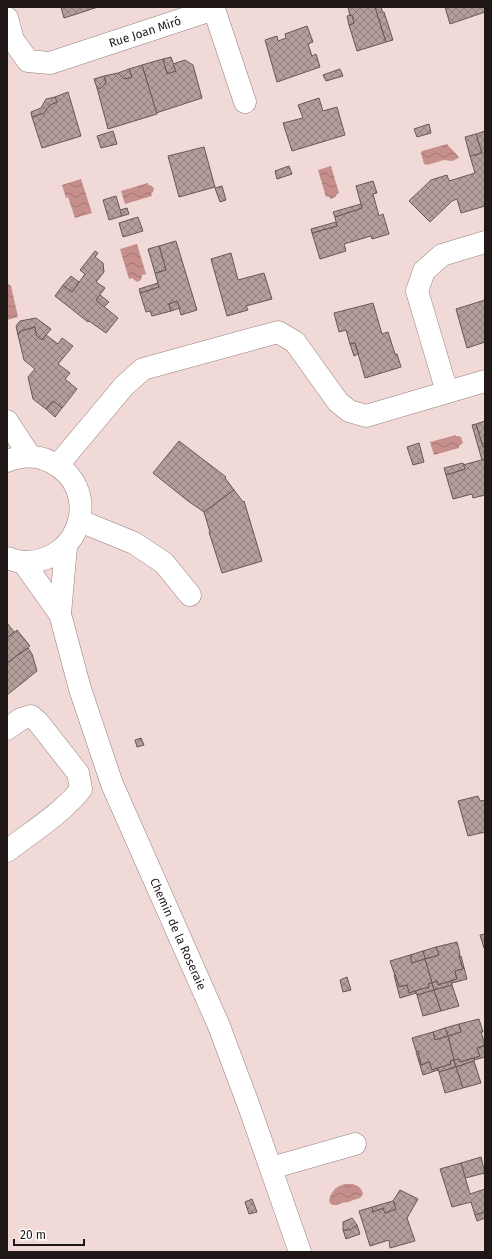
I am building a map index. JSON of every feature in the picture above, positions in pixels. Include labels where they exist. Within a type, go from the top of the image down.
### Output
[{"type":"street","name":"Rue Joan Miró","points":[[7,18],[13,40],[28,61],[50,63],[215,8],[245,102]]},
{"type":"street","points":[[447,392],[417,291],[424,271],[442,255],[485,242]]},
{"type":"street","points":[[58,465],[124,386],[143,369],[278,332],[294,342],[338,402],[349,412],[366,416],[485,381]]},
{"type":"street","points":[[7,421],[30,456]]},
{"type":"street","points":[[7,461],[15,458],[30,456],[44,459],[58,465],[70,476],[78,490],[81,505],[80,521],[74,535],[66,546],[53,556],[39,561],[15,560]]},
{"type":"street","points":[[80,521],[134,543],[164,563],[190,595]]},
{"type":"street","name":"Chemin de la Roseraie","points":[[66,546],[60,614],[80,689],[112,784],[219,1026],[300,1252]]},
{"type":"street","name":"Chemin de la Roseraie","points":[[15,560],[60,614]]},
{"type":"street","points":[[7,729],[21,719],[31,716],[38,722],[78,773],[81,789],[74,799],[7,851]]},
{"type":"street","points":[[271,1168],[355,1144]]},
{"type":"water","points":[[447,144],[459,158],[452,161],[444,160],[427,165],[424,164],[421,153],[422,151]]},
{"type":"water","points":[[331,166],[339,193],[331,199],[328,196],[326,197],[318,170]]},
{"type":"water","points":[[81,179],[92,213],[75,218],[62,185]]},
{"type":"water","points":[[148,183],[148,185],[154,188],[151,194],[152,196],[125,204],[121,191]]},
{"type":"water","points":[[137,244],[146,274],[142,275],[141,280],[137,282],[132,278],[129,279],[120,249]]},
{"type":"water","points":[[7,283],[11,286],[18,317],[7,320]]},
{"type":"water","points":[[456,435],[461,437],[463,443],[459,446],[459,448],[434,455],[430,442]]},
{"type":"water","points":[[352,1184],[359,1187],[363,1194],[360,1198],[347,1202],[336,1205],[330,1204],[330,1197],[333,1191],[337,1187]]},
{"type":"building","points":[[61,7],[98,7],[64,18]]},
{"type":"building","points":[[348,7],[375,7],[386,42],[357,51],[349,25],[354,23],[352,15],[350,16]]},
{"type":"building","points":[[375,7],[381,7],[383,13],[384,12],[393,40],[386,42]]},
{"type":"building","points":[[445,7],[484,7],[485,12],[450,24]]},
{"type":"building","points":[[352,15],[354,23],[349,25],[347,16]]},
{"type":"building","points":[[307,26],[313,42],[308,44],[312,56],[316,54],[320,67],[277,82],[265,40],[277,36],[278,41],[286,38],[285,34]]},
{"type":"building","points":[[171,57],[176,71],[167,74],[163,59]]},
{"type":"building","points":[[163,59],[167,74],[176,71],[173,64],[185,60],[193,65],[202,98],[156,113],[142,65]]},
{"type":"building","points":[[142,65],[157,114],[108,129],[97,88],[101,88],[106,82],[104,76],[118,73],[124,79],[132,77],[129,69]]},
{"type":"building","points":[[129,69],[132,77],[124,79],[118,73]]},
{"type":"building","points":[[340,69],[343,76],[326,81],[323,75]]},
{"type":"building","points":[[104,76],[106,82],[101,88],[97,88],[94,79]]},
{"type":"building","points":[[68,92],[81,136],[42,148],[32,117],[44,113],[50,105],[57,102],[55,97]]},
{"type":"building","points":[[55,97],[57,102],[50,105],[44,113],[32,117],[31,112],[41,108],[46,99]]},
{"type":"building","points":[[319,98],[323,111],[337,107],[345,135],[292,151],[283,123],[303,118],[298,105]]},
{"type":"building","points":[[429,124],[431,133],[417,137],[414,129]]},
{"type":"building","points":[[113,131],[117,144],[101,148],[97,136]]},
{"type":"building","points":[[485,131],[485,206],[461,213],[457,199],[452,201],[430,222],[409,201],[431,180],[447,175],[449,181],[475,173],[470,156],[482,153],[476,134]]},
{"type":"building","points":[[476,134],[482,153],[470,156],[465,137]]},
{"type":"building","points":[[204,147],[215,187],[179,197],[168,156]]},
{"type":"building","points":[[289,166],[292,174],[277,179],[275,171]]},
{"type":"building","points":[[373,181],[377,193],[373,194],[379,216],[383,214],[389,234],[372,239],[371,236],[344,244],[346,251],[320,259],[312,233],[337,226],[335,217],[362,208],[356,186]]},
{"type":"building","points":[[222,186],[226,200],[220,202],[215,188]]},
{"type":"building","points":[[116,196],[122,216],[109,220],[103,200]]},
{"type":"building","points":[[361,204],[362,208],[335,217],[333,212]]},
{"type":"building","points":[[127,208],[129,214],[122,216],[120,210]]},
{"type":"building","points":[[138,217],[143,231],[123,237],[119,223]]},
{"type":"building","points":[[336,222],[337,226],[312,233],[311,229]]},
{"type":"building","points":[[176,241],[197,310],[181,315],[177,301],[169,304],[171,311],[152,316],[150,311],[146,312],[140,293],[159,287],[155,273],[166,270],[159,246]]},
{"type":"building","points":[[159,246],[166,270],[155,273],[148,249]]},
{"type":"building","points":[[95,251],[98,253],[95,257],[103,263],[104,272],[96,282],[105,288],[96,300],[118,318],[106,333],[89,321],[88,322],[55,296],[63,285],[72,292],[85,274],[80,270]]},
{"type":"building","points":[[231,253],[238,280],[264,273],[272,299],[246,306],[248,310],[227,316],[211,259]]},
{"type":"building","points":[[71,276],[79,282],[72,292],[63,285]]},
{"type":"building","points":[[158,283],[159,287],[140,293],[139,289]]},
{"type":"building","points":[[100,295],[109,302],[104,307],[96,300]]},
{"type":"building","points":[[485,300],[485,342],[467,348],[456,309]]},
{"type":"building","points":[[177,301],[180,308],[171,311],[169,304]]},
{"type":"building","points":[[373,303],[382,334],[388,332],[401,367],[365,378],[355,343],[350,344],[346,330],[339,332],[334,313]]},
{"type":"building","points":[[36,318],[51,329],[42,340],[36,335],[35,327],[21,331],[18,335],[16,326],[20,321]]},
{"type":"building","points":[[35,327],[36,335],[42,340],[46,335],[58,344],[62,338],[73,346],[58,364],[70,373],[65,379],[77,389],[62,408],[53,401],[46,409],[33,399],[28,377],[35,369],[24,360],[18,335],[21,331]]},
{"type":"building","points":[[355,343],[358,354],[354,356],[350,344]]},
{"type":"building","points":[[53,401],[62,408],[55,417],[46,409]]},
{"type":"building","points":[[485,421],[485,446],[483,447],[476,424]]},
{"type":"building","points":[[476,424],[483,447],[485,446],[485,459],[482,460],[472,425]]},
{"type":"building","points":[[179,441],[226,477],[225,478],[234,490],[204,512],[153,473]]},
{"type":"building","points":[[419,443],[424,462],[413,465],[407,447]]},
{"type":"building","points":[[485,459],[485,495],[473,498],[472,494],[453,499],[446,475],[465,469],[463,465]]},
{"type":"building","points":[[463,463],[465,469],[446,475],[444,468]]},
{"type":"building","points":[[234,490],[243,502],[244,501],[262,561],[222,573],[204,512]]},
{"type":"building","points":[[7,623],[14,632],[7,638]]},
{"type":"building","points":[[17,630],[30,646],[7,663],[7,638]]},
{"type":"building","points":[[28,648],[32,654],[37,671],[7,695],[7,663]]},
{"type":"building","points":[[141,738],[144,745],[137,747],[135,740]]},
{"type":"building","points":[[478,796],[480,801],[485,800],[485,832],[468,836],[458,801]]},
{"type":"building","points":[[485,934],[485,947],[484,948],[480,935]]},
{"type":"building","points":[[457,942],[463,969],[455,971],[457,979],[438,985],[437,981],[432,983],[425,959],[439,955],[436,947]]},
{"type":"building","points":[[436,947],[439,955],[425,959],[423,951]]},
{"type":"building","points":[[423,951],[425,959],[412,963],[410,955]]},
{"type":"building","points":[[410,955],[412,963],[425,959],[432,983],[428,984],[429,987],[409,993],[407,985],[399,987],[390,961]]},
{"type":"building","points":[[459,956],[461,956],[467,979],[452,983],[451,981],[457,979],[455,971],[463,969]]},
{"type":"building","points":[[395,974],[399,987],[407,985],[409,993],[415,991],[416,993],[400,998]]},
{"type":"building","points":[[347,977],[351,990],[343,992],[340,980]]},
{"type":"building","points":[[437,981],[438,985],[451,981],[452,985],[434,990],[432,983]]},
{"type":"building","points":[[432,983],[434,990],[417,995],[415,991],[429,987],[428,984]]},
{"type":"building","points":[[452,985],[459,1006],[441,1011],[434,990]]},
{"type":"building","points":[[434,990],[441,1011],[423,1016],[417,995]]},
{"type":"building","points":[[479,1019],[485,1045],[477,1048],[480,1056],[460,1062],[459,1059],[454,1060],[448,1036],[461,1032],[459,1024]]},
{"type":"building","points":[[459,1024],[461,1032],[448,1036],[445,1028]]},
{"type":"building","points":[[445,1028],[448,1036],[435,1040],[433,1032]]},
{"type":"building","points":[[433,1032],[435,1040],[448,1036],[454,1060],[450,1061],[451,1064],[432,1070],[429,1062],[421,1065],[412,1038]]},
{"type":"building","points":[[485,1046],[485,1057],[474,1060],[474,1058],[480,1056],[477,1048]]},
{"type":"building","points":[[418,1051],[421,1065],[429,1062],[432,1070],[438,1068],[438,1070],[423,1075],[416,1052]]},
{"type":"building","points":[[474,1058],[474,1061],[456,1067],[454,1060],[459,1059],[460,1062]]},
{"type":"building","points":[[454,1060],[456,1067],[439,1072],[438,1068],[451,1064],[450,1061]]},
{"type":"building","points":[[474,1061],[481,1083],[463,1088],[456,1067]]},
{"type":"building","points":[[456,1067],[463,1088],[445,1093],[439,1072]]},
{"type":"building","points":[[481,1157],[485,1173],[465,1178],[461,1163]]},
{"type":"building","points":[[461,1163],[470,1194],[485,1189],[485,1212],[475,1215],[471,1202],[452,1207],[440,1169]]},
{"type":"building","points":[[400,1190],[418,1199],[407,1218],[415,1241],[390,1248],[389,1240],[370,1246],[359,1211],[372,1207],[373,1212],[383,1208],[385,1213],[396,1209],[393,1201]]},
{"type":"building","points":[[252,1199],[257,1212],[249,1214],[245,1202]]},
{"type":"building","points":[[393,1201],[396,1209],[385,1213],[383,1208],[373,1212],[372,1207]]},
{"type":"building","points":[[485,1212],[485,1218],[477,1221],[475,1215]]},
{"type":"building","points":[[352,1218],[357,1225],[350,1230],[343,1230],[343,1222]]},
{"type":"building","points":[[357,1225],[360,1234],[346,1239],[343,1230],[350,1230]]}]
